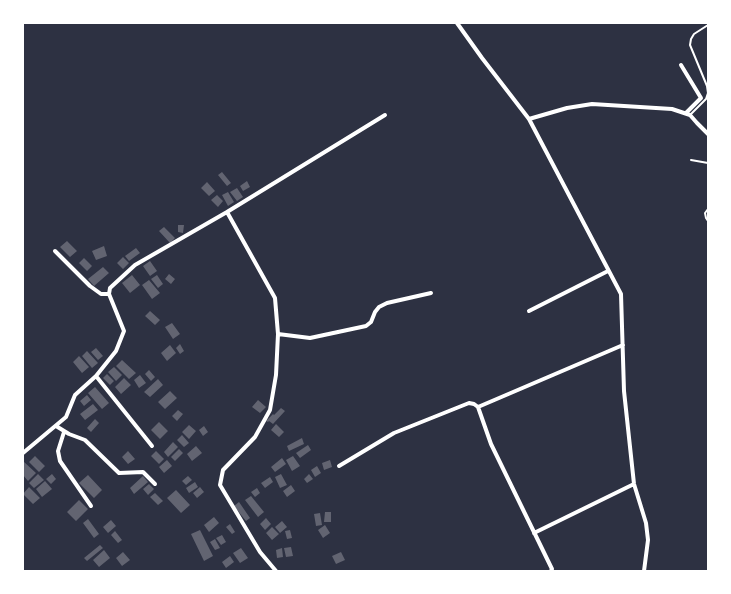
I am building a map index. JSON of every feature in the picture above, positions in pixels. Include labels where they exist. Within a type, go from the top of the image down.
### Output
[{"type":"street","points":[[457,23],[529,119],[620,294],[624,391],[634,484],[648,540],[644,571]]},
{"type":"street","points":[[681,66],[701,98],[688,114]]},
{"type":"street","points":[[529,119],[567,108],[592,104],[672,109],[688,114],[708,134]]},
{"type":"street","points":[[23,453],[66,417],[75,395],[96,376],[116,351],[124,331],[109,294],[110,288],[136,265],[227,212],[385,115]]},
{"type":"street","points":[[227,212],[275,298],[278,334],[276,375],[270,410],[255,437],[223,470],[220,485],[260,552],[276,571]]},
{"type":"street","points":[[56,250],[90,286],[101,294],[109,294]]},
{"type":"street","points":[[529,311],[608,271]]},
{"type":"street","points":[[278,334],[310,338],[366,326],[371,322],[379,307],[387,303],[431,293]]},
{"type":"street","points":[[478,407],[622,345]]},
{"type":"street","points":[[96,376],[152,446]]},
{"type":"street","points":[[339,466],[394,433],[469,403],[474,404],[478,407],[491,444],[552,568],[551,571]]},
{"type":"street","points":[[56,426],[64,432],[85,440],[120,473],[143,472],[155,484]]},
{"type":"street","points":[[64,432],[58,451],[60,461],[91,506]]},
{"type":"street","points":[[534,533],[634,484]]},
{"type":"lane","points":[[688,114],[706,99],[708,93],[707,86],[690,45],[694,34],[708,25]]},
{"type":"lane","points":[[691,160],[708,163]]},
{"type":"lane","points":[[708,209],[705,213],[708,221]]},
{"type":"building","points":[[222,172],[231,183],[227,186],[218,175]]},
{"type":"building","points":[[247,181],[250,187],[243,191],[240,186]]},
{"type":"building","points":[[207,182],[215,191],[209,196],[201,188]]},
{"type":"building","points":[[237,188],[243,197],[237,201],[230,192]]},
{"type":"building","points":[[228,192],[234,202],[228,206],[222,195]]},
{"type":"building","points":[[217,195],[223,201],[218,207],[211,200]]},
{"type":"building","points":[[178,225],[184,225],[183,233],[178,232]]},
{"type":"building","points":[[164,227],[175,238],[170,243],[159,231]]},
{"type":"building","points":[[67,241],[77,251],[70,257],[60,247]]},
{"type":"building","points":[[104,246],[107,256],[96,260],[92,251]]},
{"type":"building","points":[[136,248],[140,253],[129,261],[125,256]]},
{"type":"building","points":[[123,257],[129,263],[123,269],[117,263]]},
{"type":"building","points":[[84,258],[92,266],[87,271],[79,263]]},
{"type":"building","points":[[150,261],[157,271],[150,276],[143,266]]},
{"type":"building","points":[[103,267],[109,273],[94,286],[88,279]]},
{"type":"building","points":[[169,274],[175,279],[171,284],[165,279]]},
{"type":"building","points":[[132,275],[140,285],[130,293],[122,283]]},
{"type":"building","points":[[157,275],[163,284],[158,288],[151,279]]},
{"type":"building","points":[[149,280],[160,293],[152,299],[142,285]]},
{"type":"building","points":[[150,311],[160,320],[155,325],[145,316]]},
{"type":"building","points":[[172,323],[180,334],[173,339],[165,327]]},
{"type":"building","points":[[180,344],[184,351],[180,354],[176,348]]},
{"type":"building","points":[[170,345],[176,353],[167,361],[161,353]]},
{"type":"building","points":[[96,348],[103,356],[98,360],[91,352]]},
{"type":"building","points":[[87,351],[98,363],[92,368],[82,356]]},
{"type":"building","points":[[79,356],[89,367],[82,373],[73,362]]},
{"type":"building","points":[[122,360],[136,373],[129,379],[116,366]]},
{"type":"building","points":[[114,367],[122,375],[116,381],[108,372]]},
{"type":"building","points":[[149,370],[155,377],[151,381],[145,374]]},
{"type":"building","points":[[107,374],[114,381],[110,385],[103,378]]},
{"type":"building","points":[[140,375],[146,383],[139,388],[134,380]]},
{"type":"building","points":[[124,378],[131,385],[121,394],[115,387]]},
{"type":"building","points":[[158,379],[163,385],[150,397],[144,392]]},
{"type":"building","points":[[95,387],[109,403],[102,409],[88,393]]},
{"type":"building","points":[[170,391],[177,398],[165,409],[158,402]]},
{"type":"building","points":[[87,395],[91,400],[84,406],[80,401]]},
{"type":"building","points":[[258,400],[266,407],[260,413],[252,407]]},
{"type":"building","points":[[93,404],[98,410],[85,420],[80,414]]},
{"type":"building","points":[[281,408],[285,411],[273,424],[266,421],[273,414],[274,415]]},
{"type":"building","points":[[178,410],[183,414],[177,421],[172,416]]},
{"type":"building","points":[[95,419],[99,423],[91,432],[87,428]]},
{"type":"building","points":[[159,422],[168,431],[160,439],[151,430]]},
{"type":"building","points":[[276,424],[284,432],[279,437],[271,430]]},
{"type":"building","points":[[189,425],[196,431],[189,439],[182,432]]},
{"type":"building","points":[[204,426],[208,432],[203,436],[199,430]]},
{"type":"building","points":[[182,435],[189,443],[184,447],[177,440]]},
{"type":"building","points":[[302,438],[304,444],[289,451],[287,446]]},
{"type":"building","points":[[173,442],[178,447],[168,457],[164,452]]},
{"type":"building","points":[[308,445],[311,450],[300,458],[296,453]]},
{"type":"building","points":[[196,446],[202,453],[192,461],[187,454]]},
{"type":"building","points":[[179,449],[183,453],[175,461],[171,457]]},
{"type":"building","points":[[128,451],[135,459],[128,464],[122,457]]},
{"type":"building","points":[[156,451],[164,459],[159,464],[151,456]]},
{"type":"building","points":[[35,456],[45,466],[39,472],[29,462]]},
{"type":"building","points":[[293,456],[300,466],[292,471],[286,460]]},
{"type":"building","points":[[282,458],[286,464],[275,472],[271,467]]},
{"type":"building","points":[[167,460],[172,466],[164,473],[159,467]]},
{"type":"building","points":[[330,460],[332,467],[324,470],[322,463]]},
{"type":"building","points":[[23,461],[36,473],[28,481],[23,475]]},
{"type":"building","points":[[317,466],[321,473],[315,477],[311,470]]},
{"type":"building","points":[[38,474],[44,480],[34,488],[29,483]]},
{"type":"building","points":[[52,474],[56,479],[51,484],[46,479]]},
{"type":"building","points":[[281,474],[287,485],[280,488],[275,477]]},
{"type":"building","points":[[309,474],[313,479],[307,483],[304,479]]},
{"type":"building","points":[[88,475],[102,490],[94,498],[79,483]]},
{"type":"building","points":[[143,476],[148,482],[134,494],[130,488]]},
{"type":"building","points":[[188,476],[192,480],[186,485],[182,481]]},
{"type":"building","points":[[270,477],[273,482],[265,488],[261,483]]},
{"type":"building","points":[[45,481],[52,489],[42,497],[36,489]]},
{"type":"building","points":[[195,482],[198,487],[189,493],[186,488]]},
{"type":"building","points":[[149,484],[154,489],[148,495],[143,489]]},
{"type":"building","points":[[291,485],[295,491],[287,497],[283,491]]},
{"type":"building","points":[[29,487],[40,498],[33,504],[23,494]]},
{"type":"building","points":[[200,487],[204,492],[197,498],[193,493]]},
{"type":"building","points":[[257,488],[260,493],[255,497],[251,492]]},
{"type":"building","points":[[176,490],[190,505],[181,513],[167,498]]},
{"type":"building","points":[[155,493],[163,501],[158,505],[150,497]]},
{"type":"building","points":[[251,496],[264,512],[258,517],[245,500]]},
{"type":"building","points":[[79,500],[88,509],[76,521],[67,512]]},
{"type":"building","points":[[239,502],[250,518],[246,521],[234,506]]},
{"type":"building","points":[[325,512],[331,512],[331,522],[324,522]]},
{"type":"building","points":[[320,513],[322,525],[316,526],[314,514]]},
{"type":"building","points":[[214,517],[219,523],[209,532],[204,525]]},
{"type":"building","points":[[266,518],[271,524],[265,530],[260,524]]},
{"type":"building","points":[[88,519],[99,534],[94,538],[83,523]]},
{"type":"building","points":[[111,520],[116,526],[108,533],[103,527]]},
{"type":"building","points":[[282,521],[287,527],[280,533],[275,527]]},
{"type":"building","points":[[230,524],[235,532],[232,534],[226,527]]},
{"type":"building","points":[[325,525],[330,533],[323,538],[318,530]]},
{"type":"building","points":[[272,527],[279,534],[272,540],[266,533]]},
{"type":"building","points":[[200,530],[213,556],[204,561],[191,534]]},
{"type":"building","points":[[290,530],[292,538],[287,539],[285,531]]},
{"type":"building","points":[[115,531],[122,540],[118,543],[111,535]]},
{"type":"building","points":[[222,535],[226,542],[221,545],[216,538]]},
{"type":"building","points":[[215,539],[220,548],[215,550],[210,542]]},
{"type":"building","points":[[100,545],[103,548],[87,561],[84,558]]},
{"type":"building","points":[[291,547],[293,556],[286,557],[284,548]]},
{"type":"building","points":[[241,548],[248,558],[240,563],[233,553]]},
{"type":"building","points":[[282,548],[283,557],[277,558],[276,550]]},
{"type":"building","points":[[104,550],[110,558],[99,567],[93,560]]},
{"type":"building","points":[[123,552],[130,560],[122,566],[116,558]]},
{"type":"building","points":[[341,552],[345,560],[336,564],[332,556]]},
{"type":"building","points":[[230,556],[234,562],[226,568],[222,562]]}]
